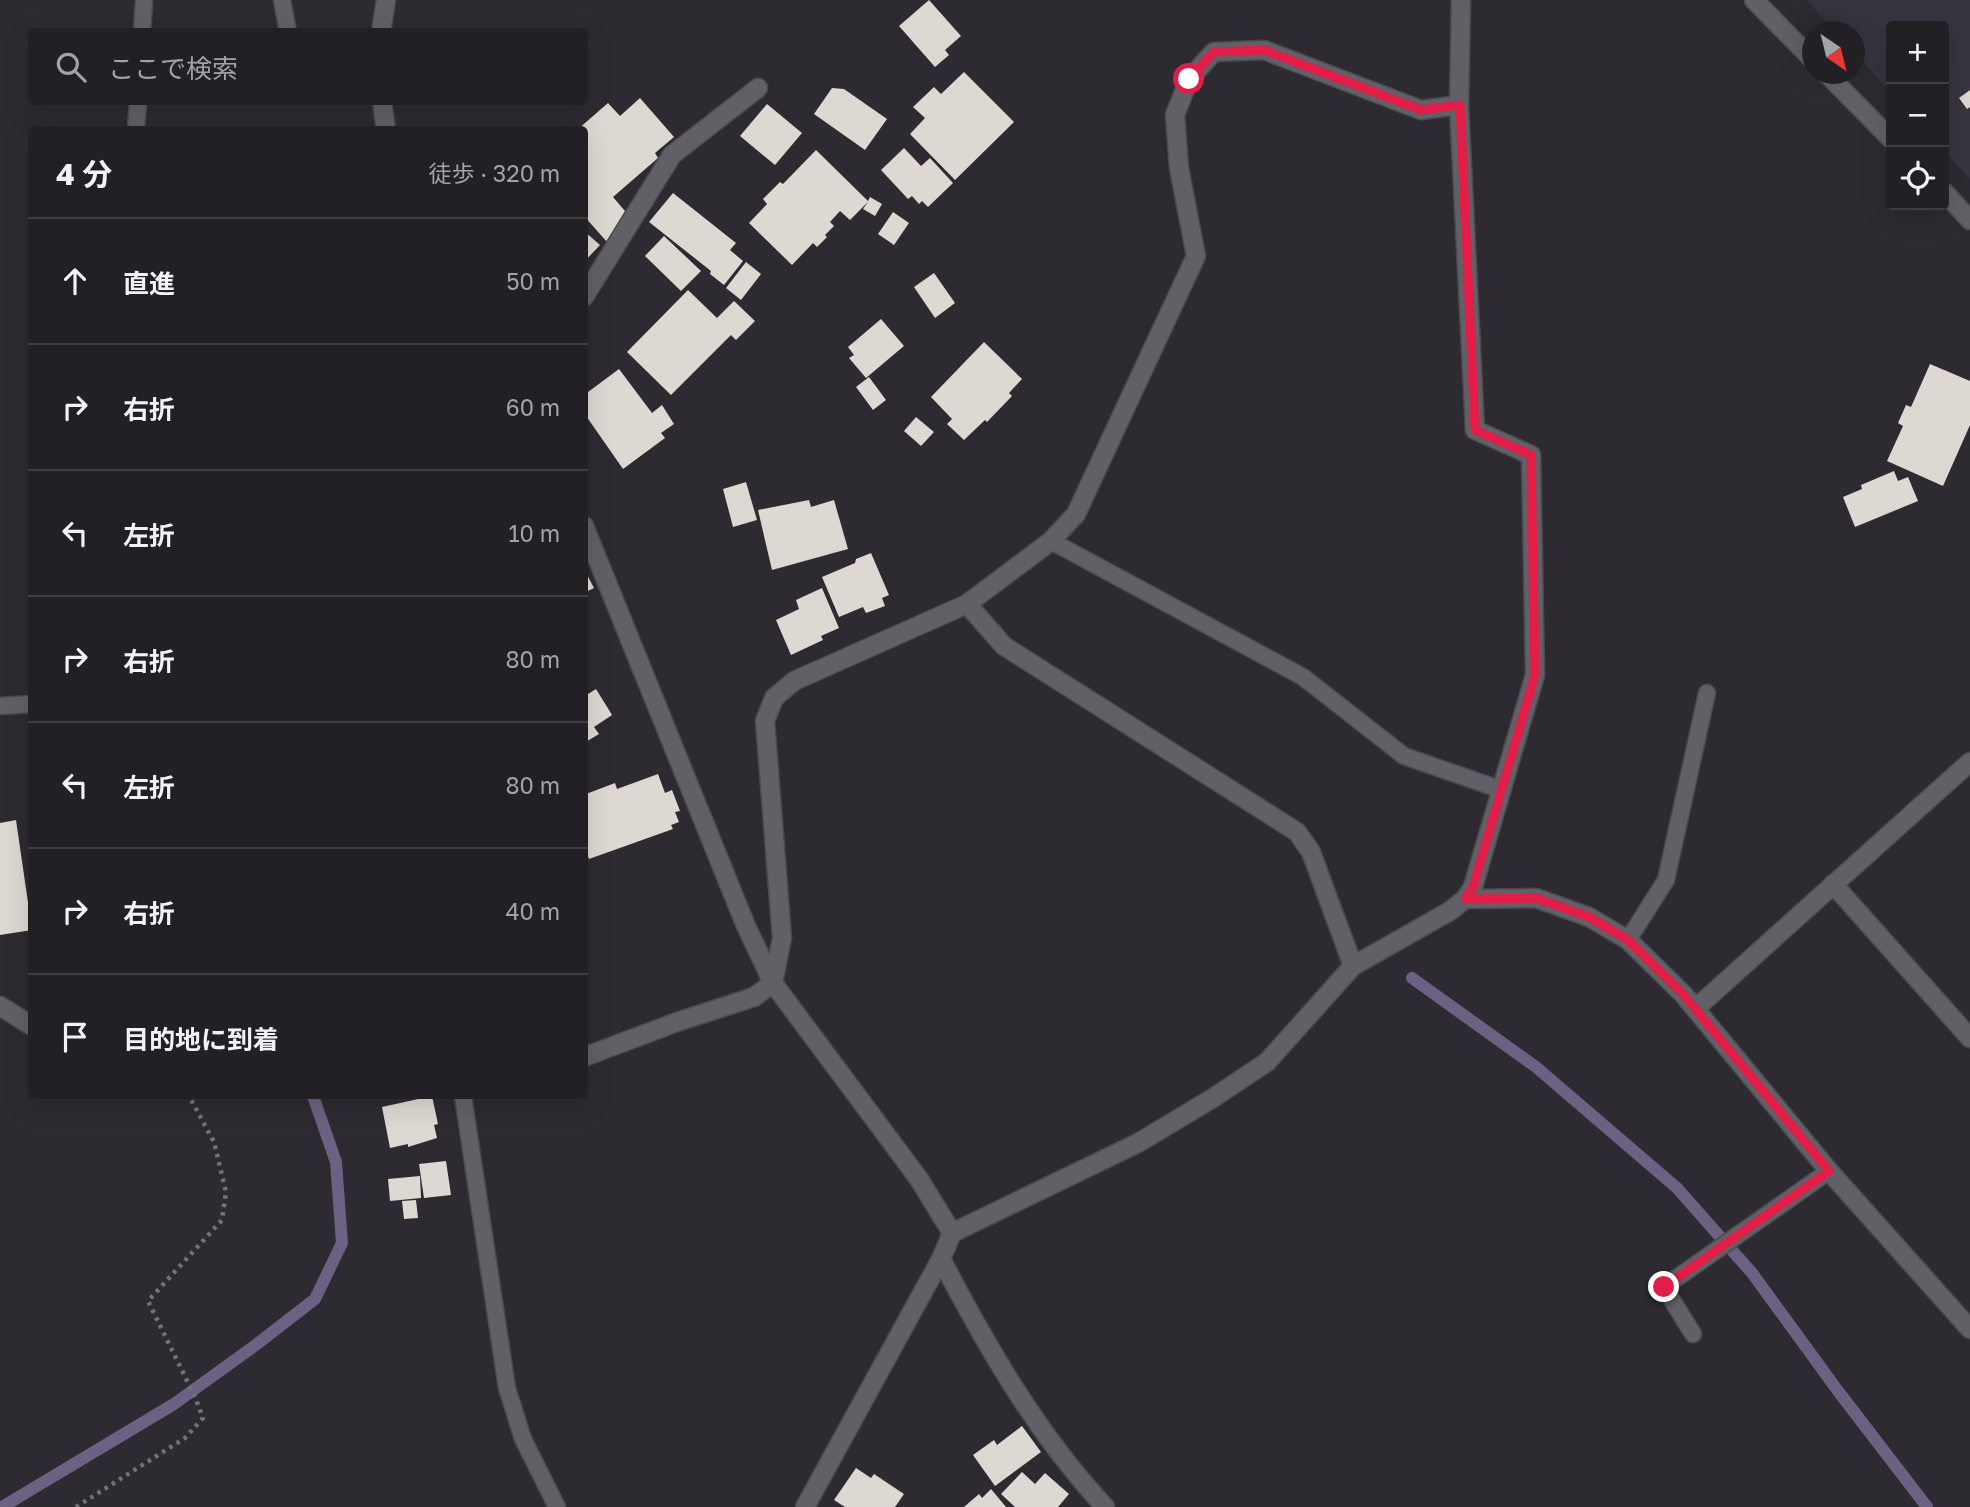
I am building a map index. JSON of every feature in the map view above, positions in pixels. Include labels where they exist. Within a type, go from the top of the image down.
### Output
[{"type":"street","points":[[382,28],[386,0]]},
{"type":"street","points":[[805,1507],[941,1259],[952,1233],[1138,1143],[1213,1098],[1266,1062],[1353,966],[1450,911],[1465,899],[1473,887],[1535,675],[1531,455],[1475,430],[1460,105],[1461,0]]},
{"type":"street","points":[[1754,0],[1802,49]]},
{"type":"street","points":[[588,1055],[754,997],[773,983],[782,938],[765,721],[774,698],[794,681],[967,604],[1051,541],[1076,514],[1196,256],[1179,168],[1175,115],[1189,79],[1214,52],[1264,50],[1421,110],[1460,105]]},
{"type":"street","points":[[1837,84],[1886,134]]},
{"type":"street","points":[[588,291],[672,155],[758,88]]},
{"type":"street","points":[[382,105],[385,126]]},
{"type":"street","points":[[1949,197],[1970,220]]},
{"type":"street","points":[[588,536],[746,926],[773,983],[919,1179],[952,1233]]},
{"type":"street","points":[[967,604],[1004,646],[1297,832],[1311,852],[1353,966]]},
{"type":"street","points":[[1695,1009],[1970,762]]},
{"type":"street","points":[[1833,884],[1970,1038]]},
{"type":"street","points":[[1465,899],[1536,898],[1589,917],[1628,940],[1683,994],[1829,1171],[1970,1329]]},
{"type":"street","points":[[0,1006],[28,1024]]},
{"type":"street","points":[[941,1259],[1019,1397],[1076,1476],[1105,1507]]},
{"type":"lane","points":[[142,28],[144,0]]},
{"type":"lane","points":[[282,0],[287,28]]},
{"type":"lane","points":[[136,126],[138,105]]},
{"type":"lane","points":[[1051,541],[1303,677],[1404,756],[1502,790]]},
{"type":"lane","points":[[1628,940],[1667,880],[1707,693]]},
{"type":"lane","points":[[0,706],[28,704]]},
{"type":"lane","points":[[463,1099],[507,1388],[523,1439],[556,1507]]},
{"type":"lane","points":[[1693,1334],[1664,1287],[1829,1171]]},
{"type":"path","points":[[76,1507],[186,1438],[203,1418],[195,1396],[148,1301],[222,1220],[226,1192],[214,1142],[191,1099]]},
{"type":"shaded area","points":[[1806,0],[1970,0],[1970,179],[1949,156],[1949,21],[1886,21],[1886,87],[1865,64],[1865,21],[1826,21]]},
{"type":"building","points":[[929,0],[961,36],[945,50],[949,55],[935,67],[899,26]]},
{"type":"building","points":[[964,72],[1014,122],[955,180],[910,134],[925,118],[913,107],[934,87],[941,94]]},
{"type":"building","points":[[832,88],[844,89],[887,119],[865,150],[814,114]]},
{"type":"building","points":[[1970,90],[1970,107],[1967,109],[1959,98]]},
{"type":"building","points":[[640,98],[674,137],[655,153],[658,158],[613,197],[625,211],[618,233],[607,242],[588,221],[588,126],[582,126],[608,103],[620,116]]},
{"type":"building","points":[[767,104],[802,133],[775,165],[740,136]]},
{"type":"building","points":[[904,148],[921,166],[930,158],[953,183],[928,207],[922,201],[919,204],[912,196],[908,199],[881,170]]},
{"type":"building","points":[[816,150],[868,201],[870,197],[882,204],[875,216],[863,209],[868,202],[850,220],[840,211],[830,222],[834,226],[825,235],[827,237],[817,247],[813,243],[792,265],[749,223],[767,204],[763,199],[780,182],[783,184]]},
{"type":"building","points":[[673,193],[736,243],[730,250],[743,261],[724,285],[710,274],[711,271],[649,222]]},
{"type":"building","points":[[893,212],[909,223],[894,245],[878,234]]},
{"type":"building","points":[[588,234],[600,245],[588,258]]},
{"type":"building","points":[[664,236],[701,271],[681,291],[645,256]]},
{"type":"building","points":[[746,262],[761,274],[741,300],[726,288]]},
{"type":"building","points":[[934,273],[955,303],[935,318],[914,287]]},
{"type":"building","points":[[688,290],[717,318],[734,301],[755,321],[736,340],[731,335],[671,395],[627,352]]},
{"type":"building","points":[[881,319],[904,346],[866,378],[849,358],[854,355],[848,347]]},
{"type":"building","points":[[984,342],[1022,379],[1009,393],[1012,396],[987,422],[985,420],[964,440],[947,424],[952,419],[931,397]]},
{"type":"building","points":[[1930,364],[1970,381],[1970,425],[1943,486],[1887,461],[1903,426],[1898,423],[1906,405],[1911,407]]},
{"type":"building","points":[[619,369],[652,413],[662,405],[674,424],[661,433],[665,438],[623,469],[588,419],[588,392]]},
{"type":"building","points":[[869,377],[886,400],[873,410],[856,387]]},
{"type":"building","points":[[916,417],[934,432],[921,446],[904,431]]},
{"type":"building","points":[[1894,471],[1898,481],[1908,477],[1918,501],[1855,527],[1843,497],[1862,489],[1861,485]]},
{"type":"building","points":[[746,482],[757,520],[733,527],[723,489]]},
{"type":"building","points":[[809,500],[811,507],[834,500],[848,549],[772,570],[758,510]]},
{"type":"building","points":[[871,553],[889,595],[882,598],[885,606],[866,613],[863,607],[839,617],[822,577]]},
{"type":"building","points":[[588,577],[594,588],[588,591]]},
{"type":"building","points":[[822,588],[839,628],[821,636],[823,640],[791,655],[776,620],[799,609],[796,600]]},
{"type":"building","points":[[596,689],[612,715],[594,727],[599,734],[588,741],[588,694]]},
{"type":"building","points":[[658,774],[665,793],[672,790],[680,811],[675,812],[679,822],[671,825],[673,829],[589,859],[588,793],[615,783],[617,789]]},
{"type":"building","points":[[16,820],[28,902],[28,931],[0,935],[0,823]]},
{"type":"building","points":[[418,1099],[433,1099],[438,1124],[434,1125],[437,1138],[408,1147],[408,1144],[390,1148],[382,1107]]},
{"type":"building","points":[[446,1161],[451,1195],[424,1198],[419,1164]]},
{"type":"building","points":[[420,1176],[421,1198],[390,1201],[388,1179]]},
{"type":"building","points":[[416,1200],[418,1218],[404,1219],[402,1201]]},
{"type":"building","points":[[1022,1426],[1041,1452],[995,1486],[973,1455],[994,1440],[997,1445]]},
{"type":"building","points":[[856,1468],[871,1478],[874,1474],[904,1494],[895,1507],[845,1507],[834,1500]]},
{"type":"building","points":[[1022,1472],[1035,1484],[1045,1473],[1069,1494],[1058,1507],[1015,1507],[1001,1494]]},
{"type":"building","points":[[991,1489],[1006,1507],[964,1507],[979,1494],[982,1498]]},
{"type":"waterway","points":[[1412,978],[1536,1067],[1677,1188],[1752,1273],[1927,1507]]},
{"type":"waterway","points":[[2,1507],[174,1404],[315,1299],[342,1243],[336,1162],[314,1099]]},
{"type":"route","points":[[1189,79],[1214,52],[1264,50],[1421,110],[1460,105],[1475,430],[1531,455],[1535,675],[1473,887],[1465,899],[1536,898],[1589,917],[1628,940],[1683,994],[1829,1171],[1664,1287]]}]
